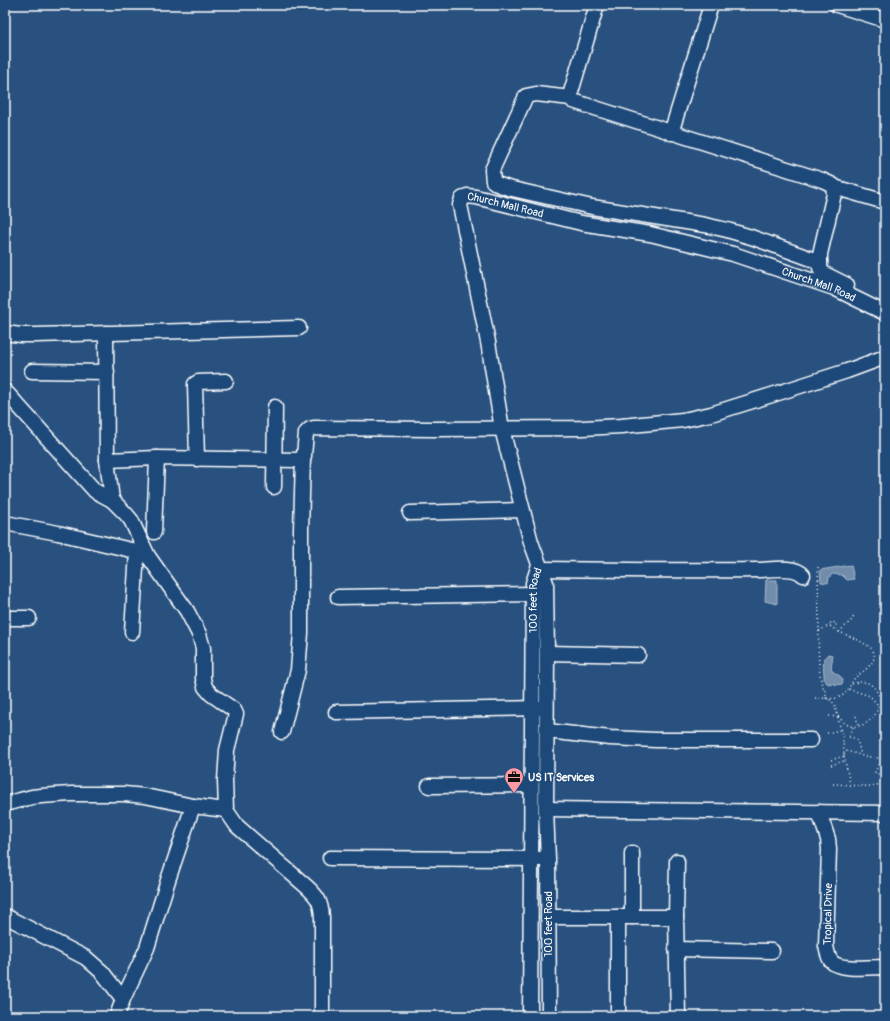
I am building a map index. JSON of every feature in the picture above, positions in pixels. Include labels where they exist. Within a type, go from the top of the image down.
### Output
[{"type":"street","points":[[571,98],[570,92],[597,5]]},
{"type":"street","points":[[672,133],[711,5]]},
{"type":"street","points":[[837,5],[885,20]]},
{"type":"street","points":[[820,262],[727,230],[705,225],[592,207],[508,188],[493,181],[492,170],[526,96],[536,94],[571,98],[578,103],[822,180],[834,187],[885,202]]},
{"type":"street","points":[[834,187],[820,268],[823,273],[885,305]]},
{"type":"street","name":"Church Mall Road","points":[[539,567],[522,510],[502,429],[488,342],[460,205],[462,199],[467,196],[476,197],[581,223],[650,234],[733,254],[834,288],[885,313]]},
{"type":"street","points":[[5,332],[21,335],[36,335],[300,328]]},
{"type":"street","points":[[106,333],[107,460],[112,500]]},
{"type":"street","points":[[282,732],[297,676],[302,633],[301,531],[303,458],[305,435],[310,429],[502,429],[621,426],[697,418],[847,371],[885,357]]},
{"type":"street","points":[[32,371],[107,372]]},
{"type":"street","points":[[197,459],[196,384],[198,382],[226,381]]},
{"type":"street","points":[[5,391],[95,491],[112,500],[131,520],[143,554],[186,611],[199,634],[203,648],[203,678],[205,687],[211,694],[234,710],[236,714],[227,750],[225,780],[229,815],[236,826],[307,887],[320,901],[322,910],[322,1016]]},
{"type":"street","points":[[274,487],[275,407]]},
{"type":"street","points":[[107,460],[157,458],[297,460],[303,458]]},
{"type":"street","points":[[154,532],[157,458]]},
{"type":"street","points":[[410,513],[522,510]]},
{"type":"street","points":[[5,523],[58,533],[143,554]]},
{"type":"street","points":[[132,632],[143,554]]},
{"type":"street","points":[[539,567],[719,570],[783,569],[797,570],[803,576]]},
{"type":"street","name":"100 feet Road","points":[[530,1016],[533,583],[539,567]]},
{"type":"street","name":"100 feet Road","points":[[539,567],[546,583],[546,809],[548,860],[549,1016]]},
{"type":"street","points":[[338,597],[533,594]]},
{"type":"street","points":[[5,618],[29,618]]},
{"type":"street","points":[[533,663],[547,658],[638,655]]},
{"type":"street","points":[[336,712],[547,708]]},
{"type":"street","points":[[547,732],[610,738],[656,740],[811,740]]},
{"type":"street","points":[[428,786],[531,785]]},
{"type":"street","points":[[5,804],[41,796],[104,793],[140,796],[193,806],[229,815]]},
{"type":"street","points":[[117,1016],[123,999],[147,948],[193,806]]},
{"type":"street","points":[[546,809],[885,813]]},
{"type":"street","name":"Tropical Drive","points":[[819,812],[830,849],[826,946],[830,960],[834,964],[841,967],[885,967]]},
{"type":"street","points":[[632,853],[632,917]]},
{"type":"street","points":[[330,858],[548,860]]},
{"type":"street","points":[[677,861],[676,949],[678,1016]]},
{"type":"street","points":[[5,916],[86,958],[102,972],[123,999]]},
{"type":"street","points":[[548,917],[676,917]]},
{"type":"street","points":[[618,917],[618,1016]]},
{"type":"street","points":[[676,949],[772,951]]},
{"type":"street","points":[[530,956],[548,956]]},
{"type":"path","points":[[818,567],[819,660],[821,683],[827,695],[826,698]]},
{"type":"path","points":[[839,632],[853,619],[854,614]]},
{"type":"path","points":[[816,698],[837,698],[850,689],[854,679],[872,662],[874,658],[873,651],[866,644],[839,632],[836,628],[836,623],[833,622],[819,630]]},
{"type":"path","points":[[830,624],[832,628],[836,628]]},
{"type":"path","points":[[852,684],[867,682],[876,689],[881,705],[885,728]]},
{"type":"path","points":[[836,713],[846,724],[854,726],[871,721],[877,714],[878,705],[870,696],[850,689]]},
{"type":"path","points":[[826,698],[832,701],[835,706],[843,739],[844,756],[850,784]]},
{"type":"path","points":[[829,716],[837,717]]},
{"type":"path","points":[[856,716],[858,725]]},
{"type":"path","points":[[854,726],[851,728],[848,737],[853,737],[856,739],[860,752],[859,754],[856,754]]},
{"type":"path","points":[[827,733],[840,730]]},
{"type":"path","points":[[831,760],[844,756],[847,751],[863,756],[885,759]]},
{"type":"path","points":[[885,759],[879,764],[875,773],[885,774]]},
{"type":"path","points":[[831,765],[845,761]]},
{"type":"path","points":[[833,784],[871,786],[879,785],[885,782]]},
{"type":"water","points":[[851,565],[854,579],[847,580],[842,575],[832,574],[828,583],[821,582],[820,570]]},
{"type":"water","points":[[766,580],[777,580],[777,604],[765,601]]},
{"type":"water","points":[[828,654],[832,655],[832,671],[840,676],[843,680],[842,684],[828,684],[824,680],[823,663]]},
{"type":"place","name":"US IT Services","points":[[514,794]]}]
